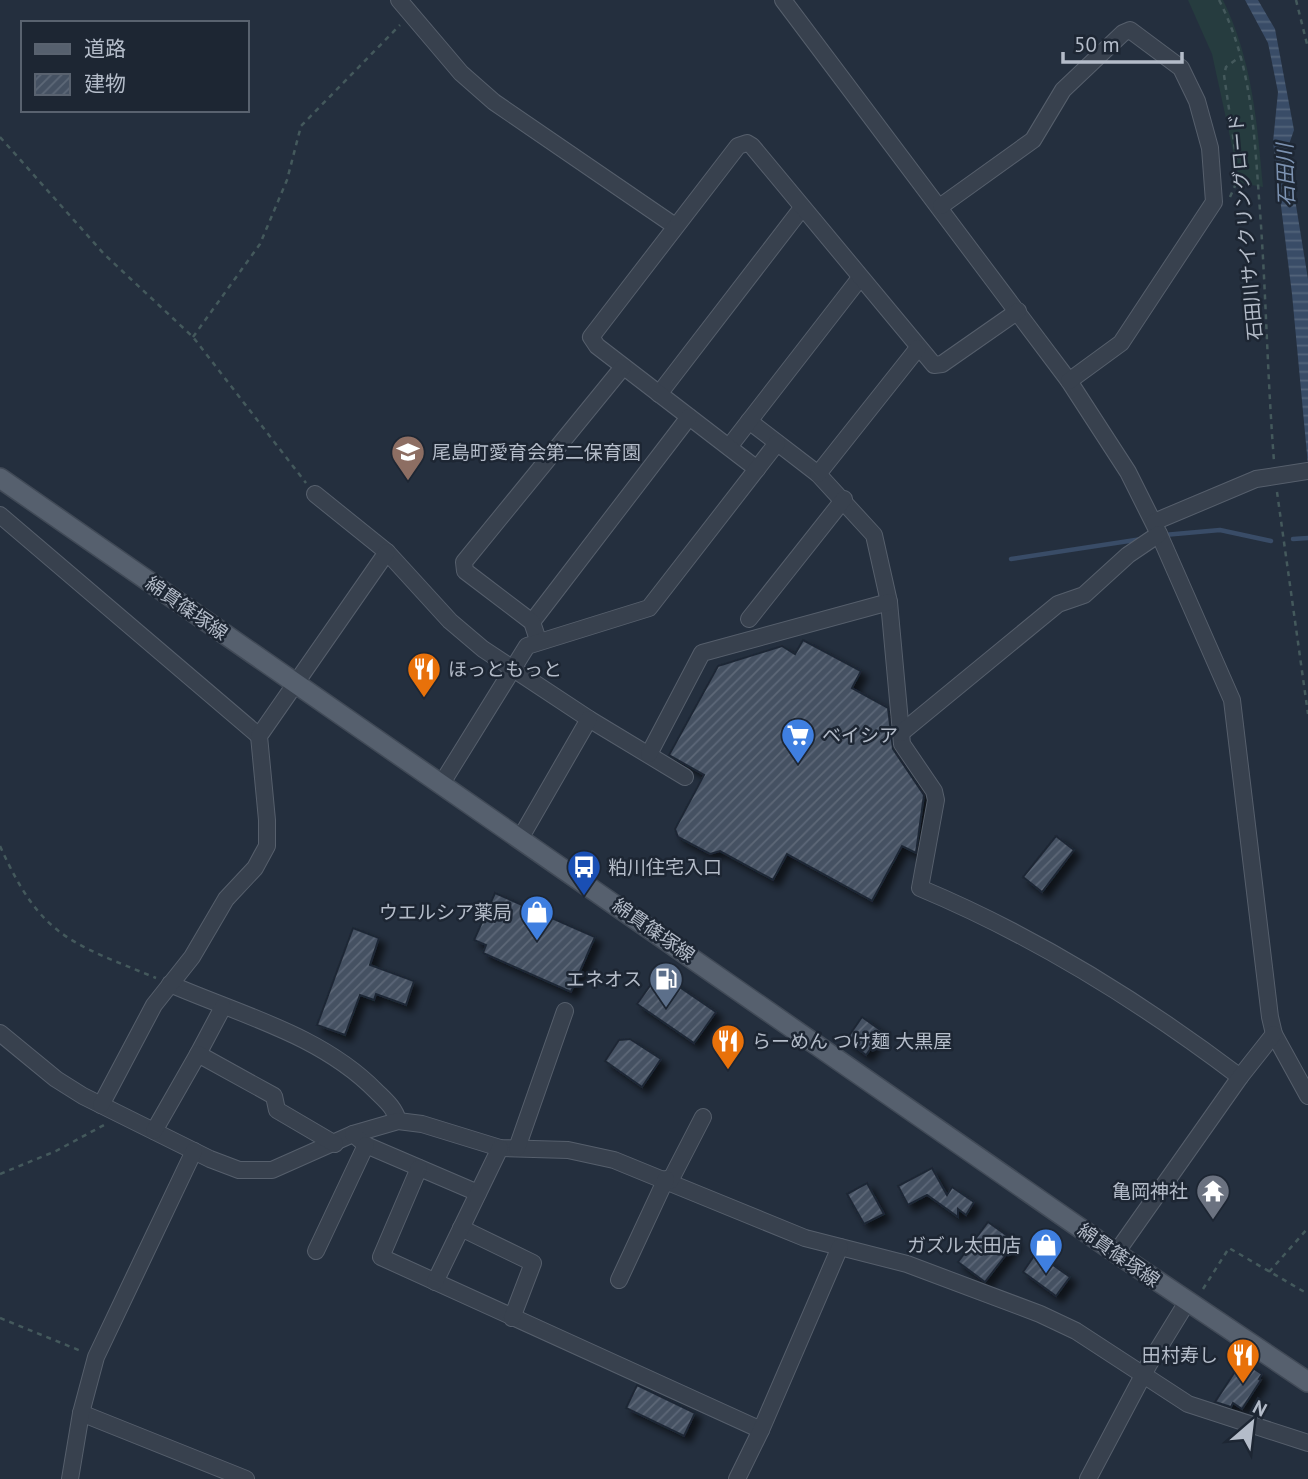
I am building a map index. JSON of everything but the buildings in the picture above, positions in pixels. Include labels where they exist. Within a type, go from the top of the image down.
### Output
[{"type":"main road","name":"綿貫篠塚線","points":[[0,478],[521,837],[1116,1253],[1194,1298],[1308,1382]]},
{"type":"street","points":[[398,0],[461,73],[494,102],[675,226]]},
{"type":"street","points":[[783,0],[941,206],[1069,381],[1128,472],[1156,528],[1232,700],[1274,1034],[1308,1096]]},
{"type":"street","points":[[941,206],[1033,140],[1062,90],[1123,33],[1130,30],[1181,68],[1197,101],[1210,148],[1214,202],[1121,344],[1069,381]]},
{"type":"street","points":[[757,469],[623,367],[597,346],[591,337],[675,226],[743,144],[752,146],[931,362],[942,364],[1018,311]]},
{"type":"street","points":[[659,394],[802,208]]},
{"type":"street","points":[[729,447],[860,278]]},
{"type":"street","points":[[818,474],[918,348]]},
{"type":"street","points":[[538,640],[532,622],[466,570],[464,562],[623,367]]},
{"type":"street","points":[[532,622],[689,417]]},
{"type":"street","points":[[749,421],[818,474],[844,499],[874,535],[889,602],[902,744],[934,791],[935,811],[920,888],[1022,936],[1168,1024],[1240,1077]]},
{"type":"street","points":[[442,783],[512,666],[527,646],[538,640],[649,608],[778,443]]},
{"type":"street","points":[[901,733],[1058,604],[1090,590],[1156,528],[1256,479],[1308,471]]},
{"type":"street","points":[[315,494],[387,552],[450,621],[483,649],[589,719],[685,777]]},
{"type":"street","points":[[748,619],[844,499]]},
{"type":"street","points":[[0,515],[259,736]]},
{"type":"street","points":[[101,1105],[154,1005],[192,957],[226,899],[255,867],[267,846],[259,736],[387,552]]},
{"type":"street","points":[[649,754],[702,653],[889,602]]},
{"type":"street","points":[[521,837],[589,719]]},
{"type":"street","points":[[170,984],[327,1051],[351,1067],[391,1107],[398,1121]]},
{"type":"street","points":[[154,1131],[223,1007]]},
{"type":"street","points":[[517,1148],[565,1011]]},
{"type":"street","points":[[0,1033],[56,1079],[101,1105],[239,1170],[259,1172],[289,1165],[353,1134],[398,1121],[422,1124],[500,1148],[580,1153],[614,1160],[668,1180],[773,1226],[907,1264],[1049,1318],[1076,1331],[1188,1404],[1308,1443]]},
{"type":"street","points":[[1116,1253],[1240,1077],[1274,1034]]},
{"type":"street","points":[[198,1054],[274,1096],[277,1110],[335,1144]]},
{"type":"street","points":[[619,1280],[668,1180],[703,1117]]},
{"type":"street","points":[[353,1134],[366,1144],[478,1193]]},
{"type":"street","points":[[316,1251],[366,1144]]},
{"type":"street","points":[[435,1282],[500,1148]]},
{"type":"street","points":[[70,1479],[81,1413],[96,1357],[194,1151]]},
{"type":"street","points":[[419,1168],[381,1257],[761,1430]]},
{"type":"street","points":[[461,1228],[533,1263],[512,1318]]},
{"type":"street","points":[[737,1479],[840,1247]]},
{"type":"street","points":[[1088,1479],[1144,1376],[1194,1298]]},
{"type":"street","points":[[81,1413],[246,1479]]},
{"type":"path","name":"石田川サイクリングロード","points":[[1219,0],[1234,31],[1241,56],[1254,135],[1268,317],[1273,458]]},
{"type":"path","points":[[1296,0],[1308,48]]},
{"type":"path","points":[[193,337],[260,244],[287,180],[301,127],[411,14]]},
{"type":"path","points":[[1227,199],[1236,188],[1239,177],[1224,75],[1226,66],[1241,56]]},
{"type":"path","points":[[0,137],[104,254],[193,337],[315,494]]},
{"type":"path","points":[[1281,477],[1308,714]]},
{"type":"path","points":[[0,846],[29,902],[46,923],[88,951],[170,984]]},
{"type":"path","points":[[0,1174],[56,1151],[106,1124],[117,1114]]},
{"type":"path","points":[[1269,1272],[1308,1228]]},
{"type":"path","points":[[1194,1298],[1229,1248],[1308,1294]]},
{"type":"path","points":[[0,1318],[96,1357]]},
{"type":"green space","points":[[1188,0],[1223,0],[1233,23],[1252,91],[1263,187],[1240,183],[1212,54]]},
{"type":"water","name":"石田川","points":[[1245,0],[1258,0],[1275,29],[1294,130],[1287,150],[1308,279],[1308,465],[1292,294],[1273,142],[1278,92],[1268,43]]},
{"type":"waterway","points":[[1164,535],[1220,530],[1271,541]]},
{"type":"waterway","points":[[1293,539],[1308,538]]},
{"type":"waterway","points":[[1011,559],[1142,539]]},
{"type":"place","name":"尾島町愛育会第二保育園","points":[[408,482]]},
{"type":"place","name":"ほっともっと","points":[[424,699]]},
{"type":"place","name":"ベイシア","points":[[798,765]]},
{"type":"place","name":"粕川住宅入口","points":[[584,897]]},
{"type":"place","name":"ウエルシア薬局","points":[[537,942]]},
{"type":"place","name":"エネオス","points":[[666,1009]]},
{"type":"place","name":"らーめん つけ麺 大黒屋","points":[[728,1071]]},
{"type":"place","name":"亀岡神社","points":[[1213,1221]]},
{"type":"place","name":"ガズル太田店","points":[[1046,1275]]},
{"type":"place","name":"田村寿し","points":[[1243,1385]]}]
